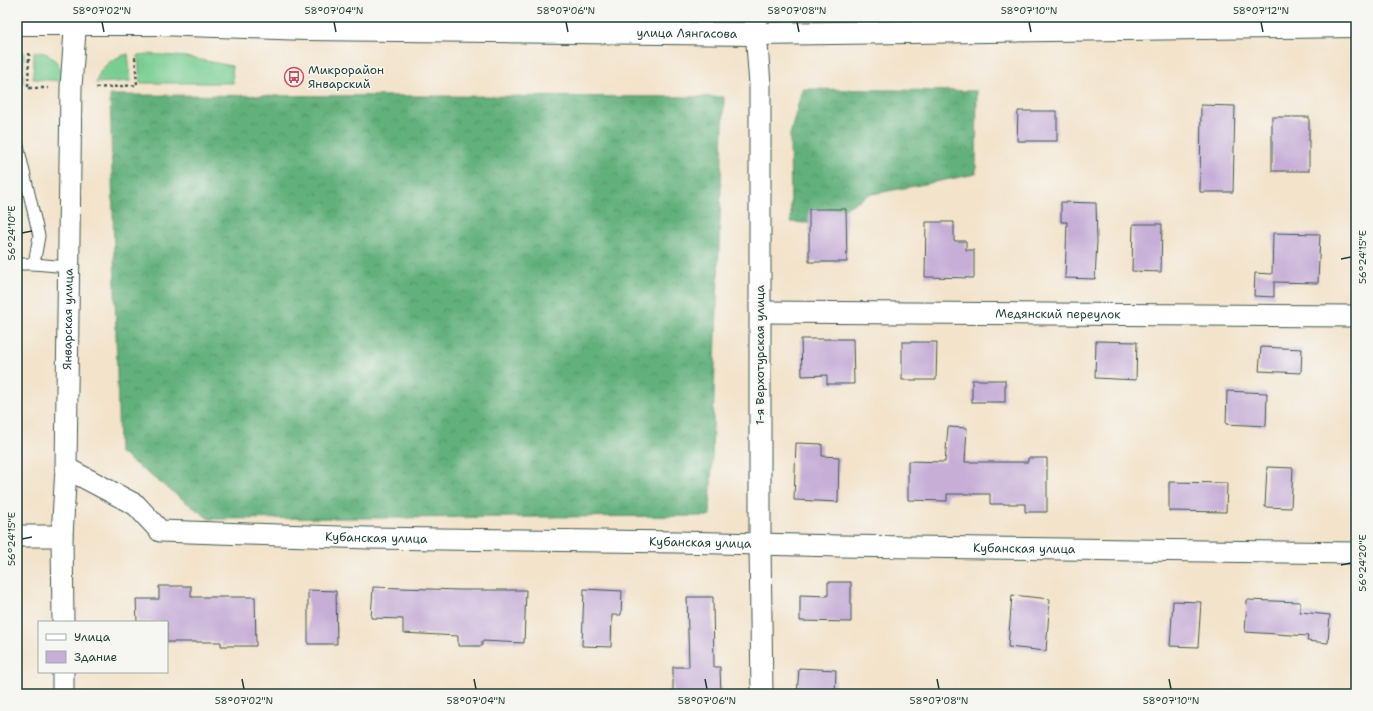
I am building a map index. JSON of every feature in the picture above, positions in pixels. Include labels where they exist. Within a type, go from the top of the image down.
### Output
[{"type":"main road","name":"улица Лянгасова","points":[[17,24],[76,20],[156,24],[306,28],[1356,26]]},
{"type":"street","name":"Январская улица","points":[[63,621],[62,536],[66,468],[71,87],[76,20]]},
{"type":"street","name":"1-я Верхотурская улица","points":[[755,26],[760,85],[760,544],[762,694]]},
{"type":"street","name":"Медянский переулок","points":[[761,312],[1356,316]]},
{"type":"street","name":"Кубанская улица","points":[[66,468],[136,505],[160,531],[369,538],[1356,553]]},
{"type":"street","points":[[17,536],[62,536]]},
{"type":"street","points":[[63,673],[63,694]]},
{"type":"lane","points":[[17,142],[39,236],[34,264]]},
{"type":"lane","points":[[17,264],[68,267]]},
{"type":"path","points":[[29,53],[28,88],[55,88]]},
{"type":"path","points":[[96,88],[137,85],[135,56]]},
{"type":"green space","points":[[17,52],[24,52],[23,83],[17,83]]},
{"type":"green space","points":[[34,52],[44,53],[55,60],[62,72],[63,81],[33,79]]},
{"type":"green space","points":[[128,54],[131,81],[96,83],[100,72],[104,67],[112,60]]},
{"type":"green space","points":[[150,54],[186,57],[232,66],[233,83],[140,83],[138,55]]},
{"type":"green space","points":[[802,89],[977,91],[976,174],[868,195],[819,224],[791,222],[790,135]]},
{"type":"green space","points":[[110,95],[724,97],[710,516],[209,519],[119,452]]},
{"type":"building","points":[[1201,105],[1235,106],[1233,192],[1200,192]]},
{"type":"building","points":[[1018,111],[1057,111],[1057,141],[1017,141]]},
{"type":"building","points":[[1272,117],[1309,117],[1309,171],[1272,171]]},
{"type":"building","points":[[1061,202],[1096,203],[1097,241],[1095,279],[1065,278],[1067,222],[1061,222]]},
{"type":"building","points":[[809,209],[846,209],[847,262],[809,262]]},
{"type":"building","points":[[926,222],[954,222],[954,241],[966,241],[966,250],[974,250],[974,278],[925,277]]},
{"type":"building","points":[[1133,224],[1162,224],[1161,272],[1132,271]]},
{"type":"building","points":[[1273,233],[1320,234],[1318,283],[1274,282],[1274,297],[1254,296],[1255,273],[1272,274]]},
{"type":"building","points":[[801,339],[853,339],[854,384],[827,384],[827,375],[802,376]]},
{"type":"building","points":[[1096,341],[1137,342],[1136,380],[1095,378]]},
{"type":"building","points":[[902,342],[937,342],[936,380],[902,380]]},
{"type":"building","points":[[1261,347],[1302,349],[1301,373],[1259,371]]},
{"type":"building","points":[[972,380],[1005,380],[1005,402],[972,402]]},
{"type":"building","points":[[1227,391],[1267,393],[1266,426],[1226,424]]},
{"type":"building","points":[[948,427],[967,428],[965,462],[1028,462],[1028,458],[1047,458],[1047,512],[1025,512],[1025,504],[990,504],[990,494],[947,494],[947,501],[908,500],[908,461],[945,462]]},
{"type":"building","points":[[796,443],[822,444],[822,456],[839,457],[838,502],[794,500]]},
{"type":"building","points":[[1267,467],[1293,468],[1291,508],[1265,507]]},
{"type":"building","points":[[1169,482],[1227,483],[1226,512],[1169,511]]},
{"type":"building","points":[[828,582],[851,582],[851,622],[800,621],[800,595],[828,596]]},
{"type":"building","points":[[159,586],[191,586],[191,597],[255,597],[256,646],[221,646],[221,642],[168,642],[168,621],[137,621],[136,599],[159,599]]},
{"type":"building","points":[[373,587],[459,590],[526,590],[524,643],[482,641],[482,646],[458,646],[458,636],[403,633],[403,619],[371,618]]},
{"type":"building","points":[[584,589],[622,591],[621,615],[612,615],[611,647],[582,646]]},
{"type":"building","points":[[308,590],[336,591],[337,644],[308,644]]},
{"type":"building","points":[[1012,595],[1050,599],[1046,651],[1008,647]]},
{"type":"building","points":[[687,597],[713,597],[714,667],[720,667],[721,694],[673,694],[673,667],[689,667]]},
{"type":"building","points":[[1247,600],[1300,602],[1300,612],[1330,615],[1328,643],[1307,641],[1308,636],[1245,632]]},
{"type":"building","points":[[1173,601],[1201,602],[1198,647],[1170,646]]},
{"type":"building","points":[[799,668],[836,670],[835,694],[797,694]]},
{"type":"place","name":"Микрорайон Январский","points":[[294,77]]}]
